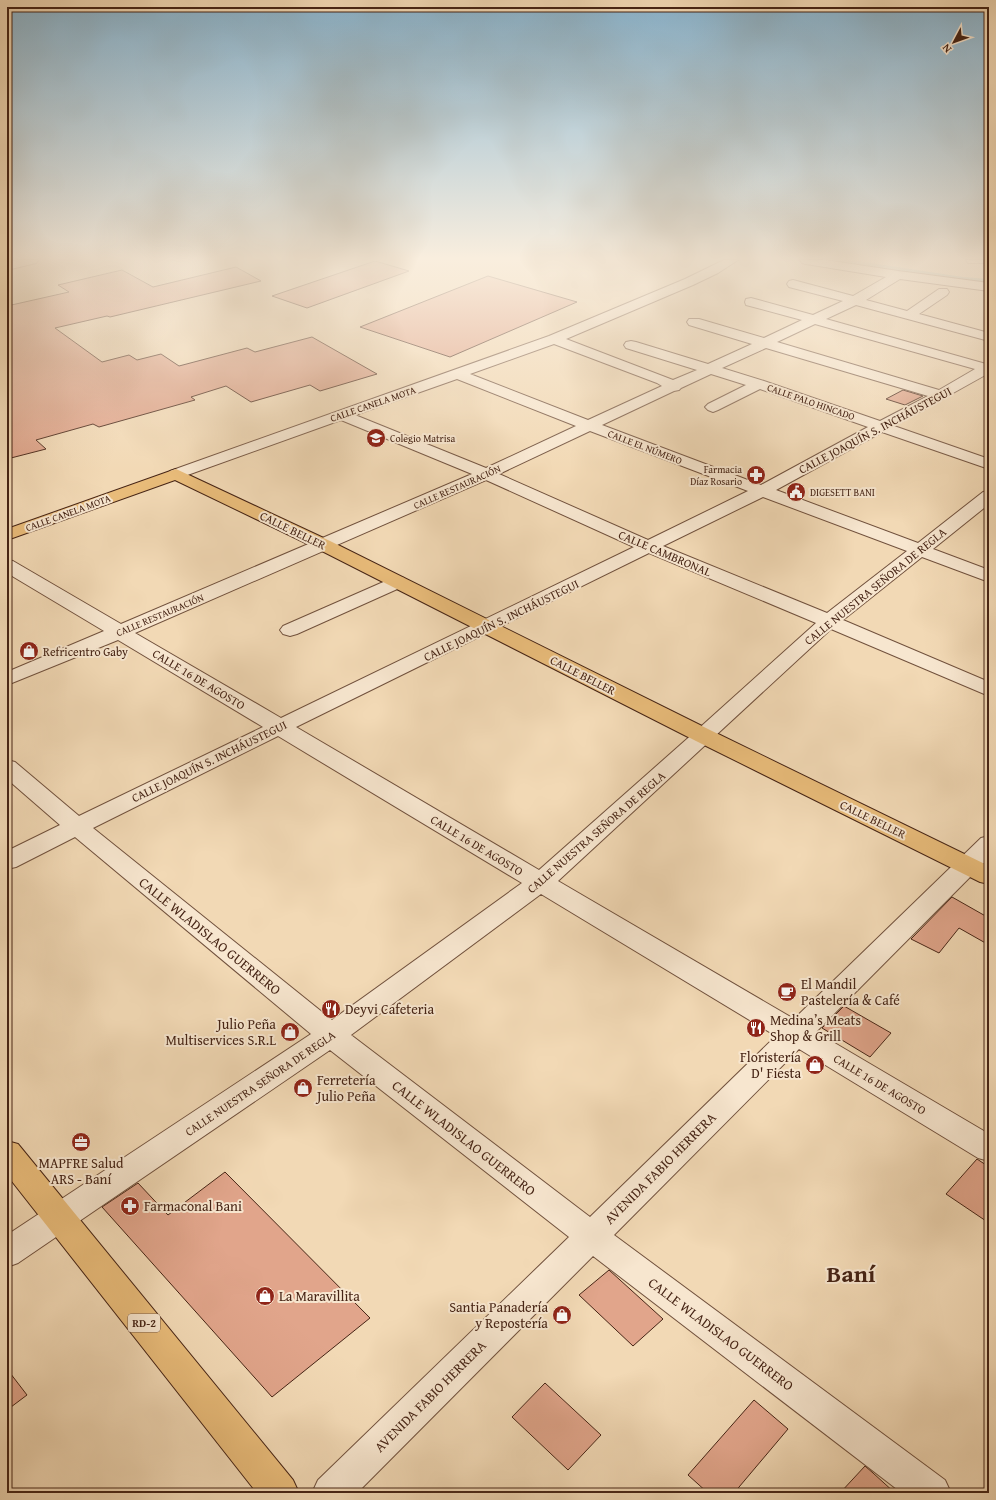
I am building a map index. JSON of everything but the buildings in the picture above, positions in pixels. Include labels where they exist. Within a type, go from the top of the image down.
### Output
[{"type":"main road","name":"CALLE CANELA MOTA","points":[[7,535],[176,474]]},
{"type":"main road","name":"CALLE BELLER","points":[[176,474],[324,545],[704,736],[978,870]]},
{"type":"main road","name":"RD-2","points":[[7,1153],[280,1493]]},
{"type":"street","name":"CALLE CANELA MOTA","points":[[176,474],[458,374],[575,330]]},
{"type":"street","points":[[723,330],[941,395]]},
{"type":"street","name":"CALLE RESTAURACIÓN","points":[[7,679],[324,545],[486,474],[674,387],[710,368],[792,330]]},
{"type":"street","points":[[850,330],[988,368]]},
{"type":"street","points":[[964,330],[989,337]]},
{"type":"street","points":[[554,339],[662,380],[674,387]]},
{"type":"street","name":"CALLE PALO HINCADO","points":[[631,345],[759,384],[989,464]]},
{"type":"street","name":"CALLE JOAQUÍN S. INCHÁUSTEGUI","points":[[7,861],[762,491],[862,436],[941,395],[988,368]]},
{"type":"street","name":"CALLE EL NÚMERO","points":[[458,374],[590,426],[989,576]]},
{"type":"street","points":[[712,407],[759,384]]},
{"type":"street","name":"CALLE CAMBRONAL","points":[[341,415],[486,474],[650,547],[829,621],[989,690]]},
{"type":"street","name":"CALLE NUESTRA SEÑORA DE REGLA","points":[[7,1253],[58,1217],[331,1035],[541,882],[704,736],[829,621],[989,496]]},
{"type":"street","name":"CALLE 16 DE AGOSTO","points":[[7,565],[989,1149]]},
{"type":"street","points":[[290,630],[397,582]]},
{"type":"street","name":"CALLE WLADISLAO GUERRERO","points":[[7,767],[77,827],[331,1035],[591,1236],[932,1493]]},
{"type":"street","name":"AVENIDA FABIO HERRERA","points":[[331,1493],[796,1034],[978,870],[989,844]]},
{"type":"place","name":"Colegio Matrisa","points":[[376,438]]},
{"type":"place","name":"Farmacia Díaz Rosario","points":[[756,475]]},
{"type":"place","name":"DIGESETT BANI","points":[[796,492]]},
{"type":"place","name":"Refricentro Gaby","points":[[29,651]]},
{"type":"place","name":"El Mandil Pastelería & Café","points":[[787,992]]},
{"type":"place","name":"Deyvi Cafeteria","points":[[331,1009]]},
{"type":"place","name":"Medina’s Meats Shop & Grill","points":[[756,1028]]},
{"type":"place","name":"Julio Peña Multiservices S.R.L","points":[[290,1032]]},
{"type":"place","name":"Floristería D' Fiesta","points":[[815,1065]]},
{"type":"place","name":"Ferretería Julio Peña","points":[[303,1088]]},
{"type":"place","name":"MAPFRE Salud ARS - Baní","points":[[81,1142]]},
{"type":"place","name":"Farmaconal Bani","points":[[130,1206]]},
{"type":"place","name":"La Maravillita","points":[[265,1296]]},
{"type":"place","name":"Santia Panadería y Repostería","points":[[562,1315]]},
{"type":"district","name":"Baní","points":[[851,1273]]}]
